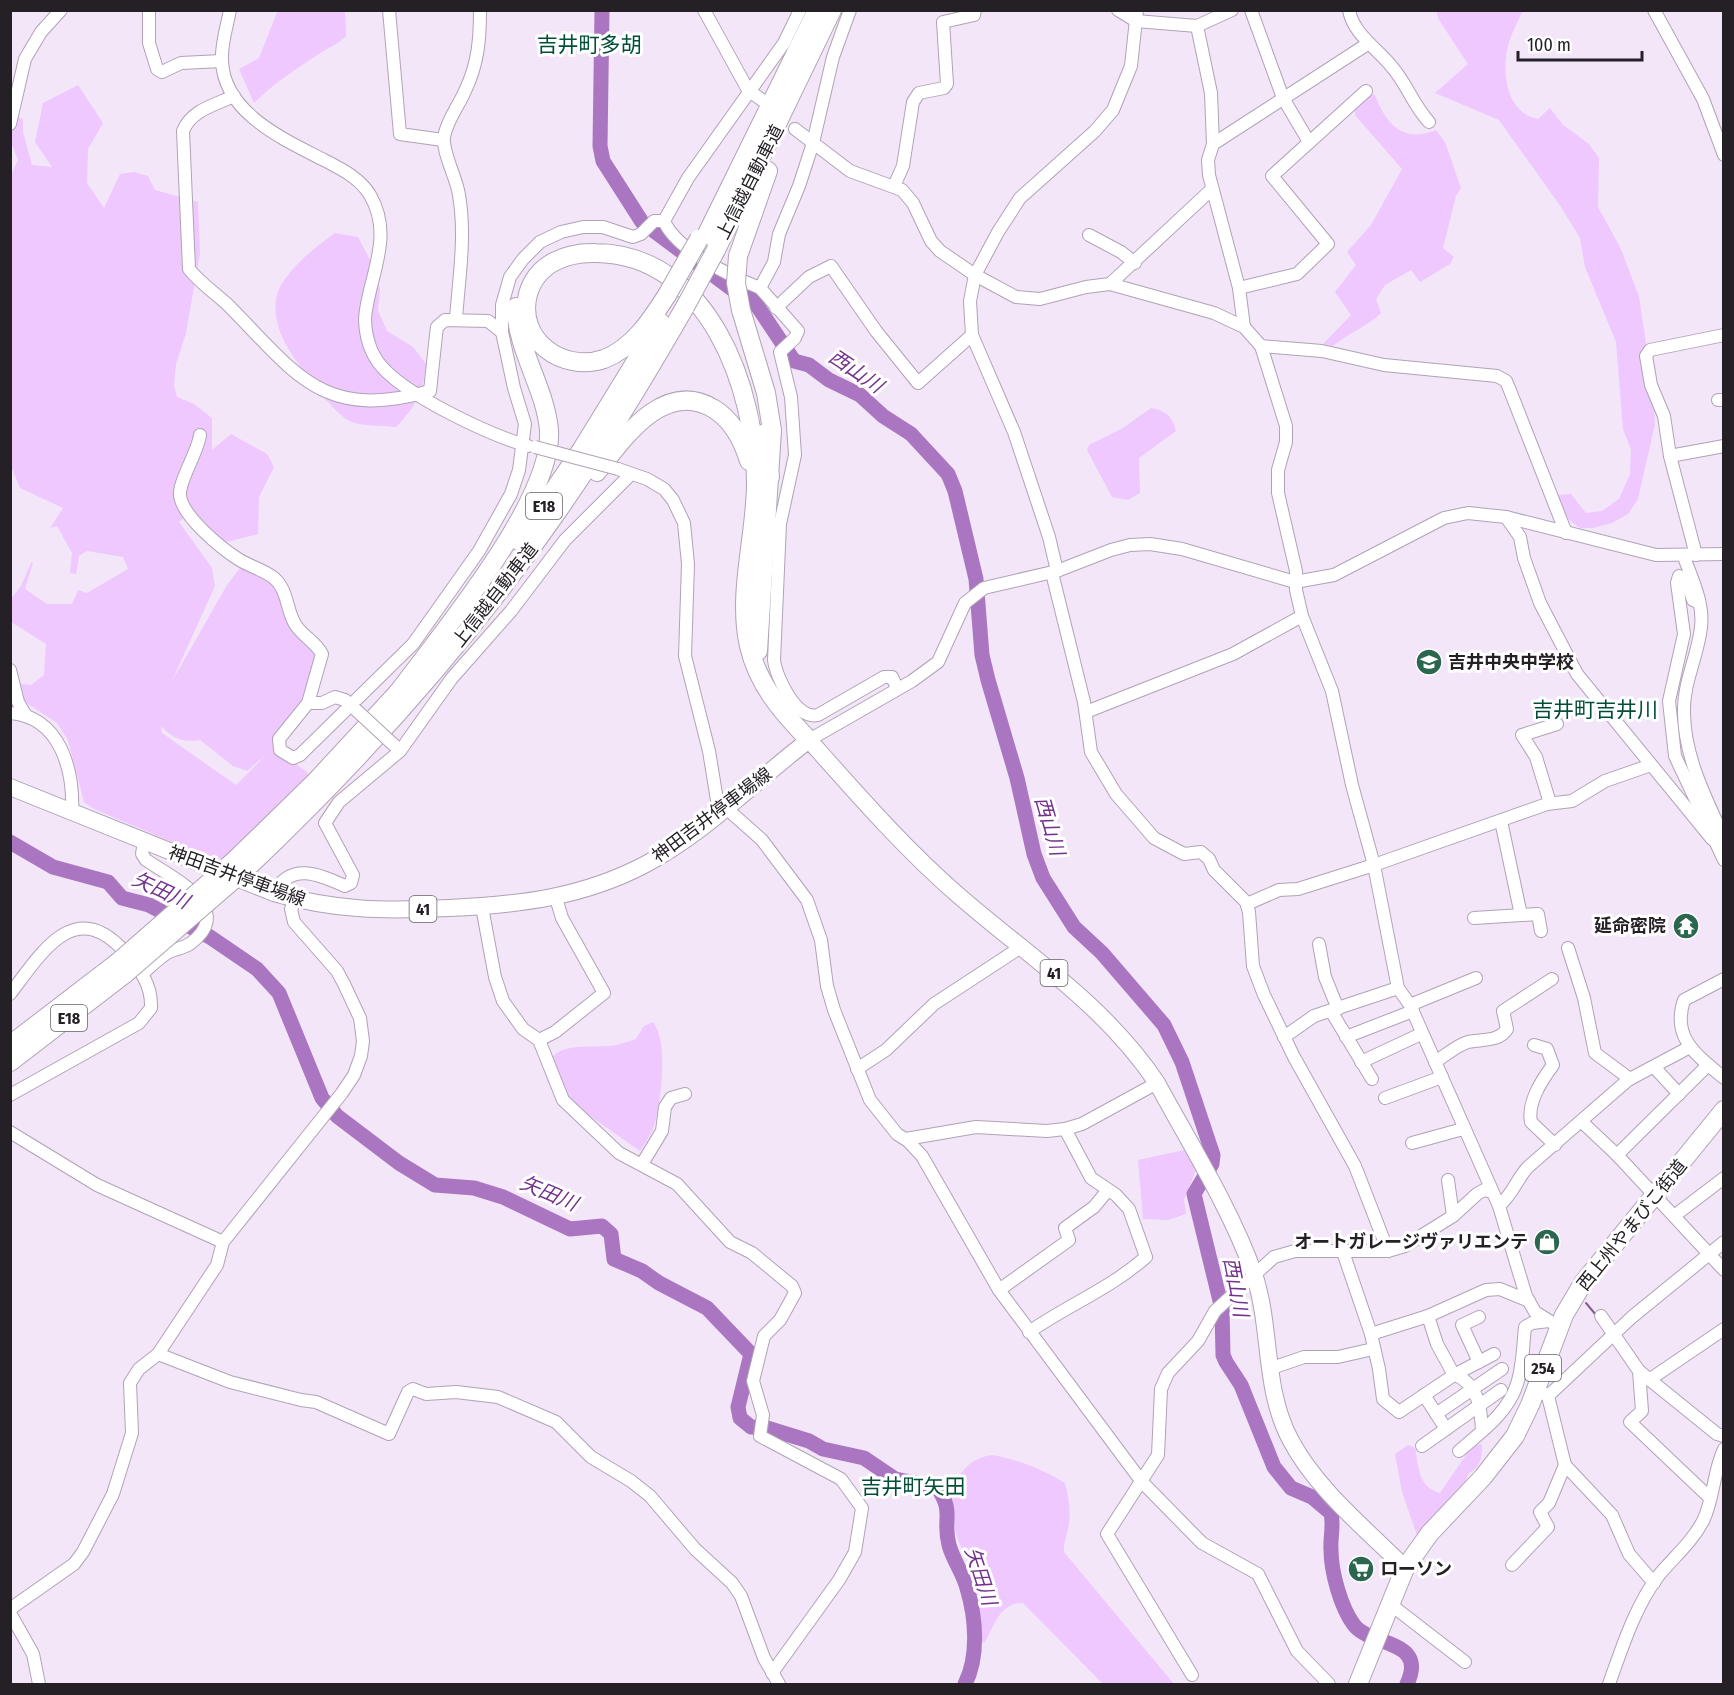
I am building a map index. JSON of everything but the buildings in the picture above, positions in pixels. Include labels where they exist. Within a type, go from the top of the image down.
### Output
[{"type":"highway","name":"上信越自動車道","points":[[706,244],[817,10]]},
{"type":"highway","name":"上信越自動車道","points":[[10,1062],[129,970],[363,751],[445,659],[557,512],[620,416],[675,301],[832,10]]},
{"type":"highway","points":[[763,684],[758,661],[758,634],[770,477],[770,412],[741,310],[736,283],[738,256],[754,205],[832,10]]},
{"type":"highway","points":[[393,698],[494,560],[524,511],[543,473],[547,458],[548,428],[541,398],[519,337],[516,305],[522,279],[542,256],[568,244],[599,242],[616,244],[662,261],[701,291],[723,319],[746,370],[758,412],[770,477]]},
{"type":"highway","points":[[675,301],[631,341],[604,358],[589,362],[575,362],[551,354],[540,345],[528,322],[527,302],[533,283],[549,264],[572,254],[601,253],[634,260],[677,283],[713,323],[737,376],[753,437],[755,502],[745,618],[749,647],[763,684],[780,709],[809,740]]},
{"type":"highway","name":"上信越自動車道","points":[[241,864],[393,698],[472,602],[546,504],[675,301]]},
{"type":"highway","points":[[445,659],[480,621],[623,440],[644,418],[657,409],[671,402],[696,401],[708,405],[727,420],[748,456],[755,502]]},
{"type":"highway","name":"上信越自動車道","points":[[10,1045],[129,970]]},
{"type":"highway","name":"西上州やまびこ街道","points":[[1358,1684],[1405,1568],[1430,1533],[1504,1452],[1542,1392],[1554,1324],[1583,1283],[1720,1122]]},
{"type":"main road","name":"神田吉井停車場線","points":[[10,787],[274,893],[297,899],[370,911],[482,907],[556,898],[598,886],[648,863],[726,807],[809,740]]},
{"type":"main road","name":"41","points":[[809,740],[916,856],[1102,1014],[1130,1045],[1157,1083],[1238,1233],[1254,1275],[1263,1318],[1269,1369],[1277,1405],[1289,1437],[1305,1465],[1405,1568]]},
{"type":"street","points":[[10,124],[25,59],[41,32],[61,10]]},
{"type":"street","points":[[149,10],[149,43],[157,69],[162,72],[182,63],[222,61]]},
{"type":"street","points":[[230,10],[222,61],[234,96],[248,114],[276,136],[343,170],[369,193],[377,208],[382,237],[380,257],[366,310],[365,324],[369,344],[378,362],[395,378],[458,416],[521,443],[647,478],[664,489],[673,500],[684,523],[688,564],[685,656],[708,751],[717,800],[762,840],[807,900],[821,940],[827,986],[834,1010],[870,1100],[897,1134],[906,1139],[922,1156],[999,1290],[1142,1482],[1202,1543],[1258,1574],[1297,1651],[1329,1684]]},
{"type":"street","points":[[388,10],[400,134],[443,140]]},
{"type":"street","points":[[456,319],[462,275],[462,225],[459,193],[443,140],[479,51],[480,10]]},
{"type":"street","points":[[704,10],[748,90],[762,100]]},
{"type":"street","points":[[664,221],[688,178],[718,133],[731,119],[748,90],[784,43],[800,10]]},
{"type":"street","points":[[760,288],[774,262],[779,234],[791,210],[813,143],[833,57],[850,10]]},
{"type":"street","points":[[894,186],[903,166],[913,102],[919,93],[944,88],[947,84],[943,22],[974,15],[975,10]]},
{"type":"street","points":[[1118,10],[1136,16],[1197,26],[1232,10]]},
{"type":"street","points":[[1251,10],[1283,98],[1309,142]]},
{"type":"street","points":[[1349,10],[1359,32],[1404,82],[1419,111],[1429,122]]},
{"type":"street","points":[[1654,10],[1703,99],[1724,155]]},
{"type":"street","points":[[1136,16],[1131,66],[1113,110],[1095,131],[1020,198],[998,232],[975,275],[970,302],[972,335],[1014,432],[1049,537],[1054,572],[1086,712],[1091,752],[1116,794],[1154,838],[1184,854],[1196,851],[1209,859],[1214,870],[1247,904],[1253,966],[1284,1037],[1355,1166],[1388,1251]]},
{"type":"street","points":[[1197,26],[1211,93],[1213,144],[1208,160],[1212,189],[1239,288],[1244,327]]},
{"type":"street","points":[[1213,144],[1369,43]]},
{"type":"street","points":[[1239,288],[1297,274],[1328,244],[1272,176],[1366,91]]},
{"type":"street","points":[[234,96],[187,120],[183,131],[189,269],[226,303],[282,363],[303,380],[327,392],[356,400],[405,398],[430,391],[437,327],[445,320],[488,321],[502,332]]},
{"type":"street","points":[[795,129],[850,171],[894,186],[908,195],[931,241],[940,251],[975,275],[1016,297],[1040,299],[1086,287],[1110,284],[1186,303],[1244,327],[1261,346],[1286,426],[1286,442],[1278,470],[1278,493],[1296,571],[1295,582],[1302,616],[1332,691],[1352,785],[1374,865],[1398,988],[1412,1008],[1421,1034],[1436,1062],[1463,1129],[1499,1206],[1528,1301],[1535,1312],[1554,1324]]},
{"type":"street","points":[[1110,284],[1212,189]]},
{"type":"street","points":[[200,435],[180,496],[188,512],[213,539],[237,558],[274,578],[283,589],[296,627],[318,646],[322,654],[308,703],[279,739],[280,750],[293,758],[300,755],[352,707],[413,644],[479,551],[511,494],[519,470],[525,424],[502,332],[502,305],[510,277],[523,259],[540,242],[561,232],[583,227],[603,227],[633,237],[641,234],[654,221],[664,221]]},
{"type":"street","points":[[664,221],[668,230],[717,268],[760,288],[798,331],[795,338],[780,352],[791,397],[795,455],[780,524],[774,660],[776,675],[801,710],[813,716],[884,677],[892,677],[897,688]]},
{"type":"street","points":[[1089,235],[1122,252],[1135,263]]},
{"type":"street","points":[[776,308],[809,277],[831,266],[876,331],[918,383],[972,335]]},
{"type":"street","points":[[1724,335],[1650,350],[1646,356],[1651,385],[1664,416],[1699,602],[1701,627],[1686,686],[1683,711],[1686,737],[1724,860]]},
{"type":"street","points":[[1261,346],[1322,351],[1384,365],[1490,375],[1506,381],[1566,532]]},
{"type":"street","points":[[1670,456],[1724,446]]},
{"type":"street","points":[[274,893],[285,878],[306,872],[345,886],[351,883],[353,875],[325,823],[339,802],[397,748],[452,678],[511,611],[565,540],[631,474]]},
{"type":"street","points":[[809,740],[912,681],[938,662],[957,616],[978,591],[1054,572],[1111,550],[1150,544],[1182,549],[1295,582],[1320,579],[1347,570],[1455,515],[1468,513],[1506,517],[1656,555],[1724,554]]},
{"type":"street","points":[[1506,517],[1520,537],[1524,558],[1540,603],[1577,674],[1651,765],[1718,838]]},
{"type":"street","points":[[1699,602],[1693,600],[1686,579],[1679,576],[1677,583],[1684,634],[1669,701],[1675,756],[1718,838]]},
{"type":"street","points":[[1086,712],[1117,702],[1233,654],[1302,616]]},
{"type":"street","points":[[10,669],[18,702],[26,716]]},
{"type":"street","points":[[308,703],[322,703],[335,697],[352,707],[397,748]]},
{"type":"street","points":[[10,713],[26,716],[42,725],[62,749],[73,790],[72,813]]},
{"type":"street","points":[[1550,803],[1536,757],[1522,735],[1557,724]]},
{"type":"street","points":[[1247,904],[1279,890],[1298,889],[1374,865],[1550,803],[1572,801],[1605,781],[1651,765]]},
{"type":"street","points":[[1501,821],[1521,915]]},
{"type":"street","points":[[129,970],[180,949],[198,937],[207,912],[204,904],[188,887],[146,860],[142,854],[144,842]]},
{"type":"street","points":[[539,1040],[555,1032],[604,993],[562,918],[556,898]]},
{"type":"street","points":[[39,1684],[33,1654],[10,1611],[74,1564],[84,1552],[113,1494],[132,1433],[130,1383],[139,1369],[158,1354],[216,1265],[223,1242],[342,1093],[354,1075],[362,1056],[360,1018],[337,971],[294,922],[291,909],[297,899]]},
{"type":"street","points":[[482,907],[495,977],[503,1001],[523,1029],[539,1040],[563,1100],[619,1153],[677,1184],[730,1242],[752,1253],[792,1286],[795,1293],[780,1320],[764,1335],[753,1381],[763,1415],[760,1436],[841,1479],[862,1508],[855,1552],[839,1581],[772,1673]]},
{"type":"street","points":[[1474,918],[1538,914],[1541,931]]},
{"type":"street","points":[[10,994],[37,960],[60,937],[72,930],[87,926],[102,931],[114,940],[129,970],[152,996],[152,1008],[130,1029],[10,1095]]},
{"type":"street","points":[[1319,944],[1334,1010],[1346,1037],[1372,1079]]},
{"type":"street","points":[[857,1069],[886,1050],[934,1004],[1021,947]]},
{"type":"street","points":[[1568,948],[1584,998],[1595,1053],[1630,1079]]},
{"type":"street","points":[[1346,1037],[1476,978]]},
{"type":"street","points":[[1436,1062],[1466,1042],[1489,1040],[1504,1034],[1507,1029],[1503,1011],[1552,979]]},
{"type":"street","points":[[1724,979],[1684,1000],[1681,1010],[1688,1048],[1724,1078]]},
{"type":"street","points":[[1284,1037],[1314,1016],[1398,988]]},
{"type":"street","points":[[1361,1062],[1421,1034]]},
{"type":"street","points":[[1534,1045],[1547,1049],[1553,1065],[1538,1086],[1530,1117],[1531,1122],[1555,1145]]},
{"type":"street","points":[[1499,1206],[1512,1195],[1521,1176],[1630,1079],[1688,1048]]},
{"type":"street","points":[[1617,1155],[1708,1065]]},
{"type":"street","points":[[1654,1067],[1680,1094]]},
{"type":"street","points":[[1385,1098],[1442,1077]]},
{"type":"street","points":[[906,1139],[976,1127],[1047,1131],[1065,1129],[1082,1124],[1157,1083]]},
{"type":"street","points":[[642,1164],[662,1131],[664,1107],[671,1098],[685,1094]]},
{"type":"street","points":[[1582,1122],[1617,1155],[1724,1270]]},
{"type":"street","points":[[1029,1332],[1060,1311],[1123,1278],[1146,1257],[1129,1209],[1091,1178],[1065,1129]]},
{"type":"street","points":[[1412,1143],[1463,1129]]},
{"type":"street","points":[[10,1132],[97,1185],[223,1242]]},
{"type":"street","points":[[1674,1216],[1724,1178]]},
{"type":"street","points":[[1448,1180],[1453,1216]]},
{"type":"street","points":[[999,1290],[1069,1240],[1065,1228],[1094,1207],[1108,1190]]},
{"type":"street","points":[[1192,1674],[1107,1534],[1158,1455],[1161,1389],[1168,1373],[1198,1341],[1215,1311],[1274,1257],[1284,1252],[1342,1249],[1388,1251],[1405,1245],[1453,1216],[1484,1190],[1492,1192]]},
{"type":"street","points":[[1654,1583],[1629,1554],[1612,1515],[1565,1465],[1542,1392],[1724,1242]]},
{"type":"street","points":[[1342,1249],[1371,1334],[1380,1369],[1383,1399],[1398,1412],[1455,1375],[1494,1354]]},
{"type":"street","points":[[1371,1334],[1428,1316],[1486,1290],[1500,1289],[1528,1301]]},
{"type":"street","points":[[1428,1316],[1437,1344],[1455,1375],[1472,1388],[1481,1404],[1482,1431]]},
{"type":"street","points":[[1601,1316],[1615,1333],[1639,1371],[1717,1434],[1724,1436]]},
{"type":"street","points":[[1479,1317],[1462,1325],[1479,1362]]},
{"type":"street","points":[[1459,1451],[1502,1412],[1518,1383],[1526,1327],[1532,1323],[1554,1324]]},
{"type":"street","points":[[1649,1380],[1724,1329]]},
{"type":"street","points":[[1269,1369],[1304,1357],[1338,1357],[1373,1349]]},
{"type":"street","points":[[158,1354],[230,1382],[316,1402],[389,1434],[408,1392],[413,1389],[426,1394],[484,1394],[556,1422],[591,1456],[650,1496],[695,1549],[732,1583],[746,1606],[778,1684]]},
{"type":"street","points":[[1436,1414],[1502,1368]]},
{"type":"street","points":[[1639,1371],[1642,1411],[1630,1422],[1710,1498]]},
{"type":"street","points":[[1422,1446],[1501,1390]]},
{"type":"street","points":[[1424,1395],[1446,1429]]},
{"type":"street","points":[[1609,1684],[1625,1639],[1654,1583],[1694,1536],[1704,1518],[1724,1449]]},
{"type":"street","points":[[1512,1565],[1548,1527],[1540,1512],[1549,1503],[1565,1465]]},
{"type":"street","points":[[1390,1604],[1465,1662]]},
{"type":"shaded area","points":[[278,10],[345,11],[346,36],[285,77],[254,103],[239,69],[259,58]]},
{"type":"shaded area","points":[[1516,10],[1522,12],[1509,42],[1506,65],[1506,77],[1512,99],[1527,115],[1538,119],[1550,108],[1563,125],[1589,144],[1599,158],[1598,207],[1621,249],[1639,297],[1646,343],[1642,355],[1654,405],[1655,424],[1638,499],[1628,514],[1612,523],[1593,528],[1580,528],[1569,520],[1558,495],[1571,494],[1586,513],[1602,511],[1619,499],[1630,474],[1631,450],[1623,429],[1616,342],[1585,267],[1580,238],[1561,207],[1499,120],[1435,93],[1468,64],[1439,20],[1436,11]]},
{"type":"shaded area","points":[[78,85],[103,123],[88,149],[87,183],[104,208],[120,174],[134,172],[148,176],[155,190],[198,202],[200,253],[186,333],[176,364],[174,385],[177,397],[194,404],[212,418],[212,450],[231,434],[267,454],[274,467],[259,497],[258,534],[223,543],[191,512],[179,522],[212,568],[215,586],[171,683],[227,585],[243,564],[273,580],[319,656],[306,702],[274,746],[310,775],[224,864],[94,809],[84,802],[68,740],[57,723],[25,702],[21,684],[31,685],[44,675],[46,644],[11,622],[11,599],[21,586],[31,563],[33,562],[25,589],[47,604],[72,604],[78,590],[87,593],[128,569],[123,557],[87,551],[79,556],[76,574],[70,573],[72,553],[57,526],[50,528],[63,508],[20,488],[11,466],[10,177],[18,160],[11,142],[11,115],[23,119],[23,132],[32,165],[52,167],[35,142],[43,103]],"holes":[[[161,726],[183,740],[200,740],[233,766],[247,771],[268,753],[236,785],[162,733]]]},
{"type":"shaded area","points":[[1370,94],[1375,95],[1390,123],[1397,129],[1414,135],[1436,130],[1445,142],[1461,188],[1456,196],[1443,248],[1454,257],[1450,264],[1420,282],[1411,270],[1385,285],[1376,299],[1381,313],[1333,346],[1323,344],[1351,315],[1335,292],[1356,265],[1347,252],[1371,225],[1402,169],[1355,115],[1355,108]]},
{"type":"shaded area","points":[[335,233],[358,237],[371,262],[380,289],[378,310],[387,331],[413,347],[426,364],[423,383],[417,398],[396,427],[360,424],[342,415],[321,394],[300,367],[278,327],[276,304],[280,287],[304,257]]},
{"type":"shaded area","points":[[1151,408],[1168,415],[1176,431],[1139,458],[1140,493],[1128,500],[1112,497],[1087,450],[1089,445],[1123,428]]},
{"type":"shaded area","points":[[653,1022],[661,1043],[661,1088],[654,1126],[640,1151],[560,1095],[547,1082],[547,1067],[560,1051],[625,1043],[636,1039],[644,1026]]},
{"type":"shaded area","points":[[1184,1150],[1196,1170],[1184,1200],[1186,1214],[1168,1220],[1143,1219],[1138,1160]]},
{"type":"shaded area","points":[[1482,1444],[1478,1465],[1468,1474],[1464,1486],[1419,1541],[1402,1492],[1395,1454],[1408,1445],[1415,1448],[1423,1481],[1440,1493],[1472,1446]]},
{"type":"shaded area","points":[[992,1455],[1030,1466],[1065,1483],[1070,1513],[1064,1552],[1174,1684],[1103,1684],[1023,1603],[1009,1607],[999,1616],[985,1642],[976,1644],[971,1638],[969,1625],[975,1595],[975,1581],[956,1534],[950,1489],[967,1466],[978,1459]]},
{"type":"waterway","name":"西山川","points":[[602,10],[600,146],[603,161],[642,222],[732,289],[752,298],[794,361],[809,365],[829,380],[860,395],[883,416],[911,434],[948,474],[955,491],[976,579],[982,655],[1017,778],[1034,854],[1043,878],[1074,927],[1102,953],[1164,1025],[1182,1062],[1213,1155],[1212,1164],[1194,1194],[1222,1309],[1223,1355],[1241,1385],[1274,1467],[1291,1488],[1312,1497],[1331,1513],[1331,1559],[1341,1600],[1349,1618],[1362,1632],[1404,1651],[1410,1659],[1411,1669],[1407,1684]]},
{"type":"waterway","name":"矢田川","points":[[10,842],[53,867],[108,882],[122,898],[149,905],[210,937],[257,969],[279,993],[322,1098],[337,1116],[399,1163],[435,1185],[474,1188],[503,1197],[570,1229],[602,1226],[611,1234],[614,1259],[642,1271],[659,1283],[707,1308],[751,1354],[738,1407],[740,1418],[751,1427],[767,1428],[809,1441],[823,1449],[864,1458],[895,1479],[937,1487],[947,1510],[949,1545],[965,1582],[974,1624],[974,1649],[965,1684]]},
{"type":"waterway","points":[[1586,1303],[1596,1315]]},
{"type":"place","name":"吉井中央中学校","points":[[1429,662]]},
{"type":"place","name":"延命密院","points":[[1686,926]]},
{"type":"place","name":"オートガレージヴァリエンテ","points":[[1547,1242]]},
{"type":"place","name":"ローソン","points":[[1361,1569]]},
{"type":"district","name":"吉井町多胡","points":[[589,45]]},
{"type":"district","name":"吉井町吉井川","points":[[1595,710]]},
{"type":"district","name":"吉井町矢田","points":[[913,1487]]}]
